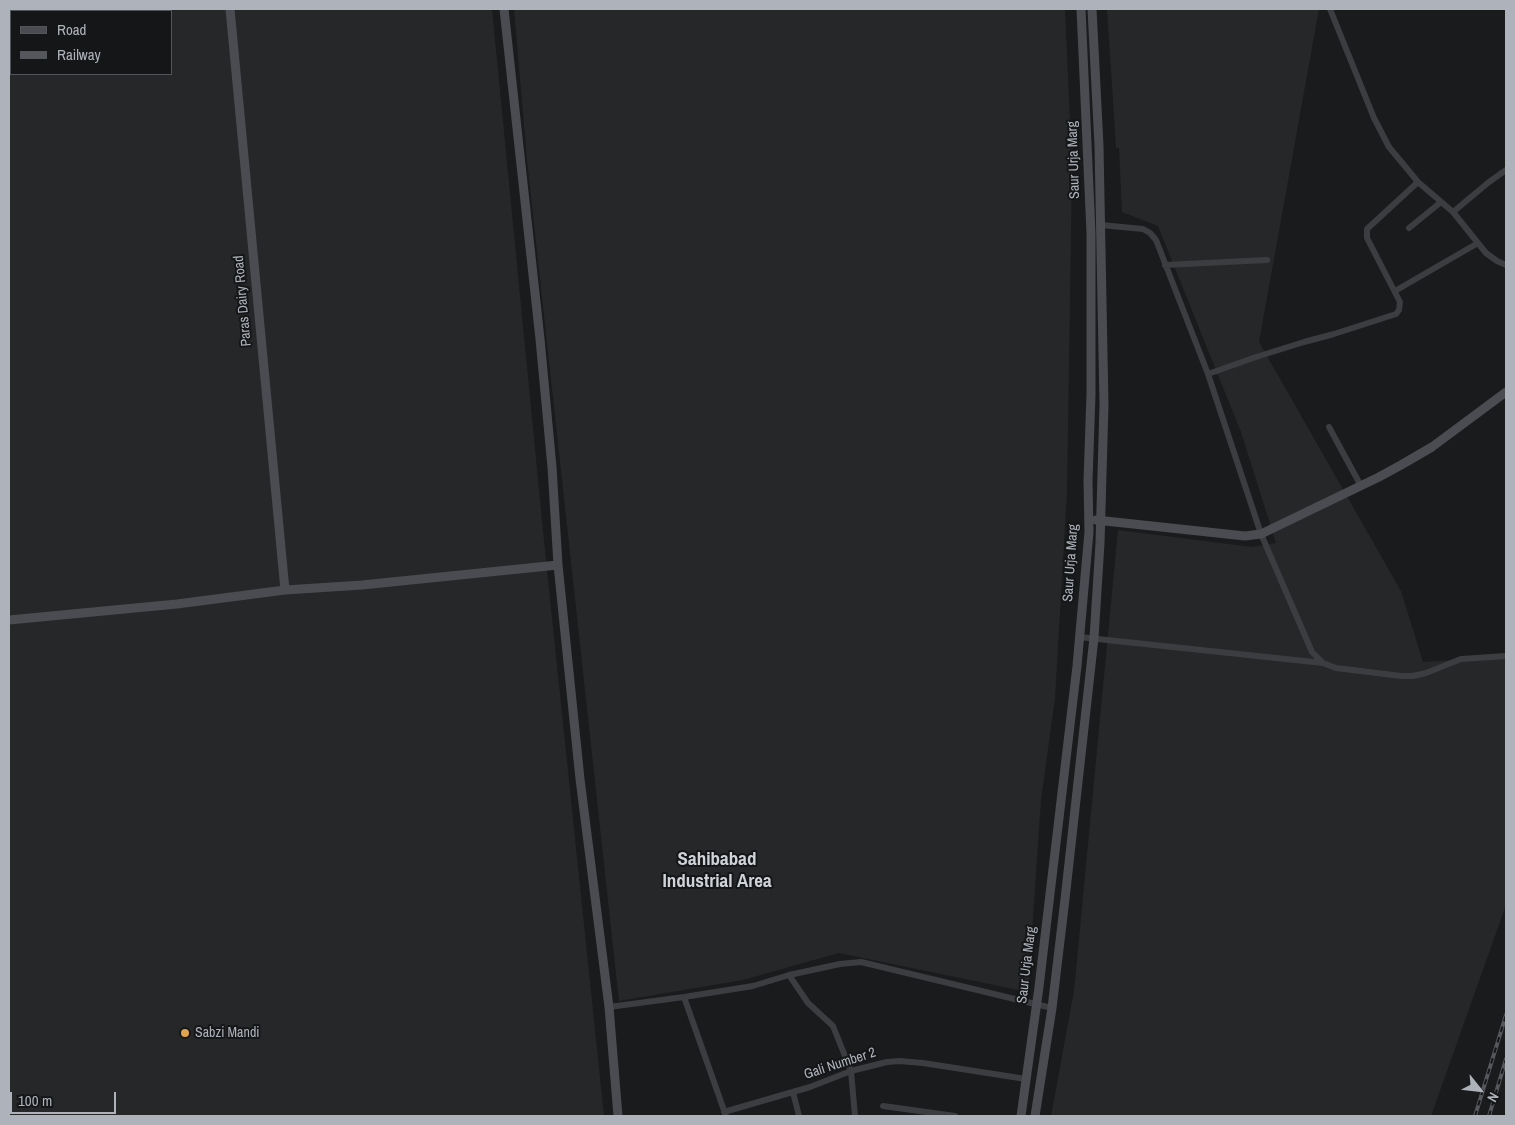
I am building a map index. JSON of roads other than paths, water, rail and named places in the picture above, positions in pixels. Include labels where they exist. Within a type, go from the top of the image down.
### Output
[{"type":"street","name":"Paras Dairy Road","points":[[230,9],[285,590]]},
{"type":"street","points":[[504,9],[540,339],[552,467],[558,565],[580,779],[608,1007],[618,1116]]},
{"type":"street","name":"Saur Urja Marg","points":[[1021,1116],[1074,695],[1089,519],[1091,233],[1081,9]]},
{"type":"street","name":"Saur Urja Marg","points":[[1035,1116],[1052,1008],[1094,638],[1101,520],[1104,404],[1101,225],[1092,9]]},
{"type":"street","points":[[1330,9],[1382,133],[1396,157],[1418,182],[1453,212],[1491,258],[1506,265]]},
{"type":"street","points":[[1453,212],[1506,170]]},
{"type":"street","points":[[1208,374],[1256,357],[1396,314],[1401,306],[1400,302],[1367,238],[1367,229],[1418,182]]},
{"type":"street","points":[[1409,228],[1441,202]]},
{"type":"street","points":[[1101,225],[1143,229],[1156,240],[1208,374],[1261,534],[1312,652],[1323,663]]},
{"type":"street","points":[[1395,291],[1478,243]]},
{"type":"street","points":[[1165,265],[1267,260]]},
{"type":"street","points":[[1089,519],[1245,536],[1261,534],[1361,486],[1432,447],[1506,392]]},
{"type":"street","points":[[1329,427],[1361,486]]},
{"type":"street","points":[[9,620],[177,604],[285,590],[362,585],[558,565]]},
{"type":"street","points":[[1079,637],[1323,663],[1336,668],[1402,676],[1426,673],[1462,659],[1506,656]]},
{"type":"street","points":[[608,1007],[752,986],[840,964],[861,962],[1052,1008]]},
{"type":"street","points":[[789,976],[808,1002],[833,1026],[850,1071],[856,1116]]},
{"type":"street","points":[[684,997],[725,1114]]},
{"type":"street","name":"Gali Number 2","points":[[725,1114],[850,1071],[898,1061],[923,1063],[1026,1079]]},
{"type":"street","points":[[793,1092],[800,1116]]},
{"type":"street","points":[[883,1106],[955,1116]]},
{"type":"railway","points":[[1475,1116],[1506,1015]]},
{"type":"railway","points":[[1489,1116],[1506,1059]]},
{"type":"place","name":"Sabzi Mandi","points":[[185,1033]]},
{"type":"district","name":"Sahibabad Industrial Area","points":[[717,871]]}]
